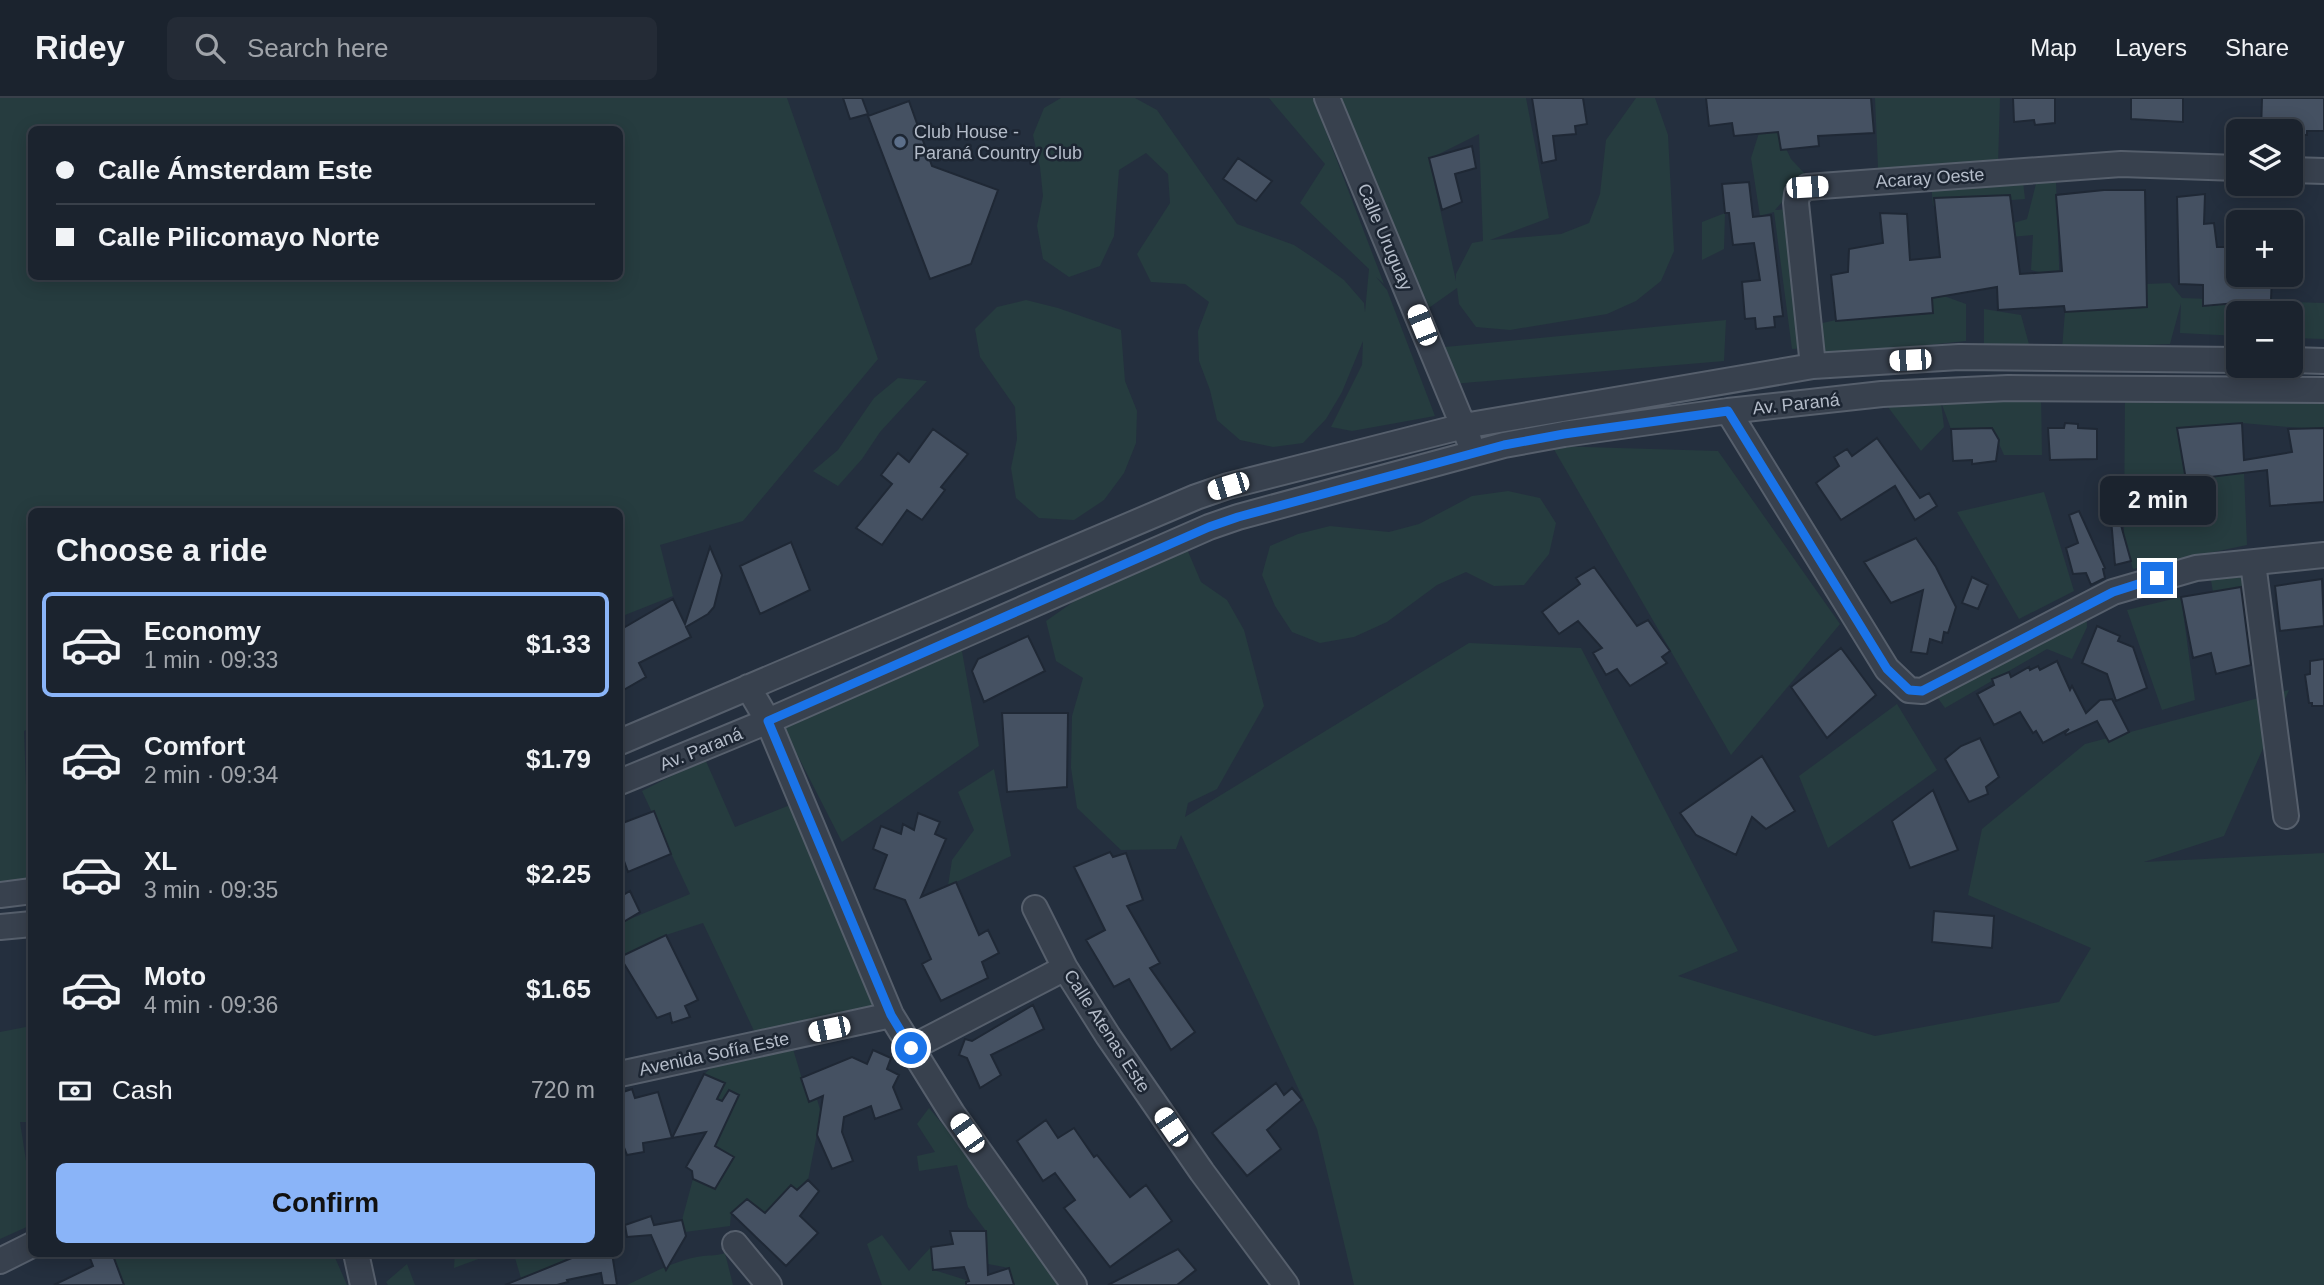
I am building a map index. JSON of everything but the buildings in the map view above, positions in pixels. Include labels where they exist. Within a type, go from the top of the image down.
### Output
[{"type":"street","name":"Calle Uruguay","points":[[1327,98],[1475,454]]},
{"type":"street","name":"Acaray Oeste","points":[[1813,366],[1796,204],[1797,194],[1807,187],[2121,164],[2226,168]]},
{"type":"street","points":[[2303,170],[2324,171]]},
{"type":"street","name":"Av. Paraná","points":[[623,741],[1207,493],[1464,426],[1813,366],[1959,357],[2226,360]]},
{"type":"street","points":[[2097,359],[2099,389]]},
{"type":"street","points":[[2303,360],[2324,360]]},
{"type":"street","name":"Av. Paraná","points":[[623,781],[768,721],[1209,527],[1504,445],[1728,411],[1882,394],[2008,388],[2324,390]]},
{"type":"street","points":[[1728,411],[1887,669],[1909,690],[1922,691],[2113,592],[2196,568],[2324,555]]},
{"type":"street","points":[[2253,563],[2286,817]]},
{"type":"street","points":[[748,687],[768,721],[891,1015],[953,1112],[1074,1285]]},
{"type":"street","points":[[0,895],[28,892]]},
{"type":"street","name":"Calle Atenas Este","points":[[1035,908],[1065,968],[1202,1172],[1286,1285]]},
{"type":"street","points":[[0,927],[28,924]]},
{"type":"street","points":[[911,1048],[1065,968]]},
{"type":"street","name":"Avenida Sofía Este","points":[[623,1073],[891,1015]]},
{"type":"street","points":[[735,1244],[769,1285]]},
{"type":"street","points":[[0,1261],[28,1247]]},
{"type":"street","points":[[357,1257],[363,1285]]},
{"type":"green space","points":[[0,98],[787,98],[878,359],[743,521],[660,545],[673,596],[623,616],[623,508],[28,508],[28,730],[24,731],[28,891],[0,891]]},
{"type":"green space","points":[[1061,98],[1135,98],[1157,110],[1237,224],[1294,245],[1318,261],[1344,280],[1364,303],[1365,312],[1369,269],[1300,203],[1325,164],[1269,98],[1313,98],[1384,284],[1376,277],[1387,290],[1435,416],[1352,431],[1331,427],[1362,365],[1363,341],[1342,392],[1326,419],[1303,443],[1273,447],[1240,440],[1217,420],[1199,361],[1198,331],[1209,302],[1185,284],[1151,282],[1137,254],[1170,203],[1168,174],[1146,153],[1119,170],[1114,236],[1100,266],[1069,277],[1043,259],[1037,226],[1043,196],[1033,135],[1044,108]]},
{"type":"green space","points":[[1330,98],[1526,98],[1549,218],[1490,240],[1561,234],[1589,223],[1600,194],[1606,140],[1636,98],[1655,98],[1668,135],[1674,251],[1661,281],[1636,301],[1607,314],[1510,330],[1476,327],[1459,304],[1457,288],[1416,317]],"holes":[[[1479,134],[1483,241],[1472,243],[1456,274],[1456,281],[1429,159]]]},
{"type":"green space","points":[[1875,98],[2000,98],[1998,166],[1878,168]]},
{"type":"green space","points":[[1778,132],[1791,159],[1806,175],[1775,210],[1790,209],[1806,348],[1792,349],[1774,212],[1760,216],[1751,158],[1759,133]]},
{"type":"green space","points":[[2038,176],[2056,182],[2060,291],[2042,273],[2031,270],[2033,235],[2011,237],[2010,224],[2027,219]]},
{"type":"green space","points":[[2023,181],[2025,199],[1933,206],[1931,183]]},
{"type":"green space","points":[[1725,213],[1724,249],[1702,260],[1702,222]]},
{"type":"green space","points":[[2170,283],[2182,298],[2267,301],[2226,301],[2226,335],[2180,333],[2181,303],[2170,344],[2062,349],[2065,312],[2147,307],[2146,284]]},
{"type":"green space","points":[[1944,296],[1966,304],[1966,341],[1822,356],[1818,324]]},
{"type":"green space","points":[[1026,300],[1121,330],[1125,381],[1137,411],[1136,443],[1124,473],[1104,500],[1074,520],[1039,518],[1016,498],[1011,468],[1017,439],[1015,407],[980,357],[975,329],[997,307]]},
{"type":"green space","points":[[2303,302],[2324,303],[2324,339],[2303,338]]},
{"type":"green space","points":[[1984,309],[2021,315],[2030,348],[1984,344]]},
{"type":"green space","points":[[1726,320],[1724,361],[1440,385],[1445,347]]},
{"type":"green space","points":[[898,378],[927,381],[880,432],[862,459],[838,486],[813,471],[838,450],[874,398]]},
{"type":"green space","points":[[2125,391],[2324,392],[2324,430],[2242,423],[2177,429],[2186,480],[2244,473],[2247,545],[2133,569],[2124,537]]},
{"type":"green space","points":[[2041,394],[2042,455],[2004,455],[1992,428],[1951,429],[1941,402],[1944,427],[1921,451],[1888,407],[1938,397]]},
{"type":"green space","points":[[1552,446],[1718,451],[1840,624],[1731,755]]},
{"type":"green space","points":[[1508,491],[1540,498],[1556,523],[1549,554],[1524,585],[1494,586],[1466,572],[1437,585],[1387,622],[1354,637],[1320,643],[1292,632],[1275,606],[1262,575],[1270,546],[1298,534],[1330,526],[1389,532],[1419,524],[1472,496]]},
{"type":"green space","points":[[2044,492],[2074,591],[2019,619],[1957,512]]},
{"type":"green space","points":[[1184,542],[1201,582],[1227,600],[1244,630],[1264,706],[1217,789],[1188,803],[1185,817],[1469,643],[1581,648],[1738,951],[1678,976],[1875,1036],[2059,1002],[2091,948],[1968,895],[1982,829],[2085,744],[2289,690],[2224,836],[2144,862],[2324,853],[2324,1285],[1354,1285],[1317,1129],[1181,835],[1176,849],[1121,850],[1077,808],[1071,768],[1072,716],[1083,678],[1056,661],[1046,621],[1113,574]]},
{"type":"green space","points":[[2257,568],[2253,584],[2213,592],[2209,569]]},
{"type":"green space","points":[[2181,597],[2195,700],[2162,710],[2127,610]]},
{"type":"green space","points":[[2086,599],[2087,627],[2072,659],[2047,649],[1945,708],[1922,676]]},
{"type":"green space","points":[[961,646],[979,746],[842,842],[782,725]]},
{"type":"green space","points":[[1897,704],[1937,770],[1828,848],[1799,776]]},
{"type":"green space","points":[[705,759],[735,827],[800,801],[881,1017],[756,1035],[703,923],[666,935],[623,956],[623,922],[690,894],[642,791]]},
{"type":"green space","points":[[994,769],[1011,856],[948,886],[952,860],[974,830],[958,792]]},
{"type":"green space","points":[[28,1027],[28,1122],[20,1122],[28,1174],[28,1226],[0,1239],[0,1032]]},
{"type":"green space","points":[[793,1049],[809,1102],[817,1099],[821,1113],[808,1180],[797,1190],[791,1185],[765,1213],[746,1199],[731,1213],[730,1226],[685,1232],[682,1220],[693,1179],[734,1157],[715,1146],[734,1106],[717,1099],[724,1083],[704,1074],[716,1064]]},
{"type":"green space","points":[[929,1108],[999,1192],[1068,1285],[1014,1285],[1009,1268],[988,1264],[986,1231],[968,1207],[957,1165],[919,1171],[917,1156],[935,1152],[917,1124]]},
{"type":"green space","points":[[882,1235],[909,1271],[931,1247],[934,1270],[969,1281],[970,1285],[882,1285],[867,1244]]},
{"type":"green space","points":[[725,1253],[733,1285],[627,1285],[684,1260]]},
{"type":"green space","points":[[114,1257],[335,1257],[347,1285],[124,1285]]},
{"type":"green space","points":[[455,1257],[484,1257],[454,1268]]},
{"type":"green space","points":[[506,1257],[571,1257],[537,1272],[540,1285],[523,1285],[515,1258]]},
{"type":"green space","points":[[407,1264],[415,1285],[388,1285],[386,1282]]},
{"type":"place","name":"Club House - Paraná Country Club","points":[[900,142]]},
{"type":"route","points":[[911,1048],[891,1015],[768,721],[1209,527],[1504,445],[1728,411],[1887,669],[1909,690],[1922,691],[2113,592],[2157,578]]}]
